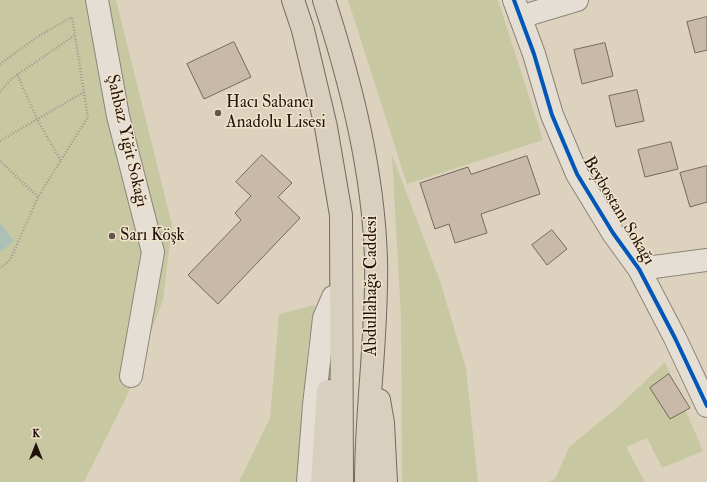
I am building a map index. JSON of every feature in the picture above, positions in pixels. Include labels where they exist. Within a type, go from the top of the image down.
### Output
[{"type":"main road","name":"Abdullahağa Caddesi","points":[[293,0],[326,127],[341,216],[340,275],[337,297],[342,482]]},
{"type":"main road","name":"Abdullahağa Caddesi","points":[[324,0],[351,91],[372,204],[376,258],[366,482]]},
{"type":"main road","points":[[322,482],[337,297]]},
{"type":"main road","points":[[372,360],[383,422],[386,482]]},
{"type":"street","name":"Şahbaz Yiğit Sokağı","points":[[98,0],[118,116],[153,252],[131,376]]},
{"type":"street","points":[[517,9],[577,0]]},
{"type":"street","name":"Beybostanı Sokağı","points":[[517,9],[552,115],[577,174],[613,233],[639,269],[675,338],[707,406]]},
{"type":"street","points":[[639,269],[707,260]]},
{"type":"street","points":[[308,482],[314,405],[324,318],[337,297]]},
{"type":"path","points":[[0,64],[37,37],[72,17],[88,117],[38,197],[10,260],[0,268]]},
{"type":"path","points":[[0,92],[11,78],[75,35]]},
{"type":"path","points":[[17,74],[37,119],[61,161]]},
{"type":"path","points":[[0,142],[84,92]]},
{"type":"path","points":[[0,161],[38,197]]},
{"type":"green space","points":[[0,0],[116,0],[172,225],[163,300],[126,398],[84,482],[0,482]]},
{"type":"green space","points":[[348,0],[498,0],[543,140],[407,184]]},
{"type":"green space","points":[[392,155],[440,281],[466,368],[478,482],[402,482],[401,316]]},
{"type":"green space","points":[[315,305],[308,347],[298,482],[239,482],[270,418],[279,314]]},
{"type":"green space","points":[[665,362],[703,451],[662,468],[647,438],[626,447],[645,482],[548,482],[555,479],[570,446],[616,409]]},
{"type":"shaded area","points":[[0,222],[14,241],[0,252]]},
{"type":"building","points":[[707,17],[707,50],[695,53],[687,22]]},
{"type":"building","points":[[234,42],[251,77],[204,99],[187,64]]},
{"type":"building","points":[[605,43],[613,76],[582,84],[574,50]]},
{"type":"building","points":[[637,90],[644,121],[616,127],[609,96]]},
{"type":"building","points":[[671,142],[678,169],[645,177],[638,150]]},
{"type":"building","name":"Hacı Sabancı Anadolu Lisesi","points":[[262,155],[292,183],[278,197],[300,218],[218,304],[188,275],[241,220],[235,213],[251,196],[236,182]]},
{"type":"building","points":[[527,156],[540,194],[481,214],[487,233],[455,243],[449,224],[435,229],[420,183],[468,167],[471,174]]},
{"type":"building","points":[[707,166],[707,202],[690,207],[680,173]]},
{"type":"building","points":[[552,230],[567,249],[547,265],[532,245]]},
{"type":"building","points":[[669,374],[690,408],[670,419],[650,388]]},
{"type":"cycle path","points":[[514,0],[534,54],[552,115],[577,174],[613,233],[639,269],[675,338],[707,406]]},
{"type":"place","name":"Hacı Sabancı Anadolu Lisesi","points":[[218,113]]},
{"type":"place","name":"Sarı Köşk","points":[[112,236]]}]
